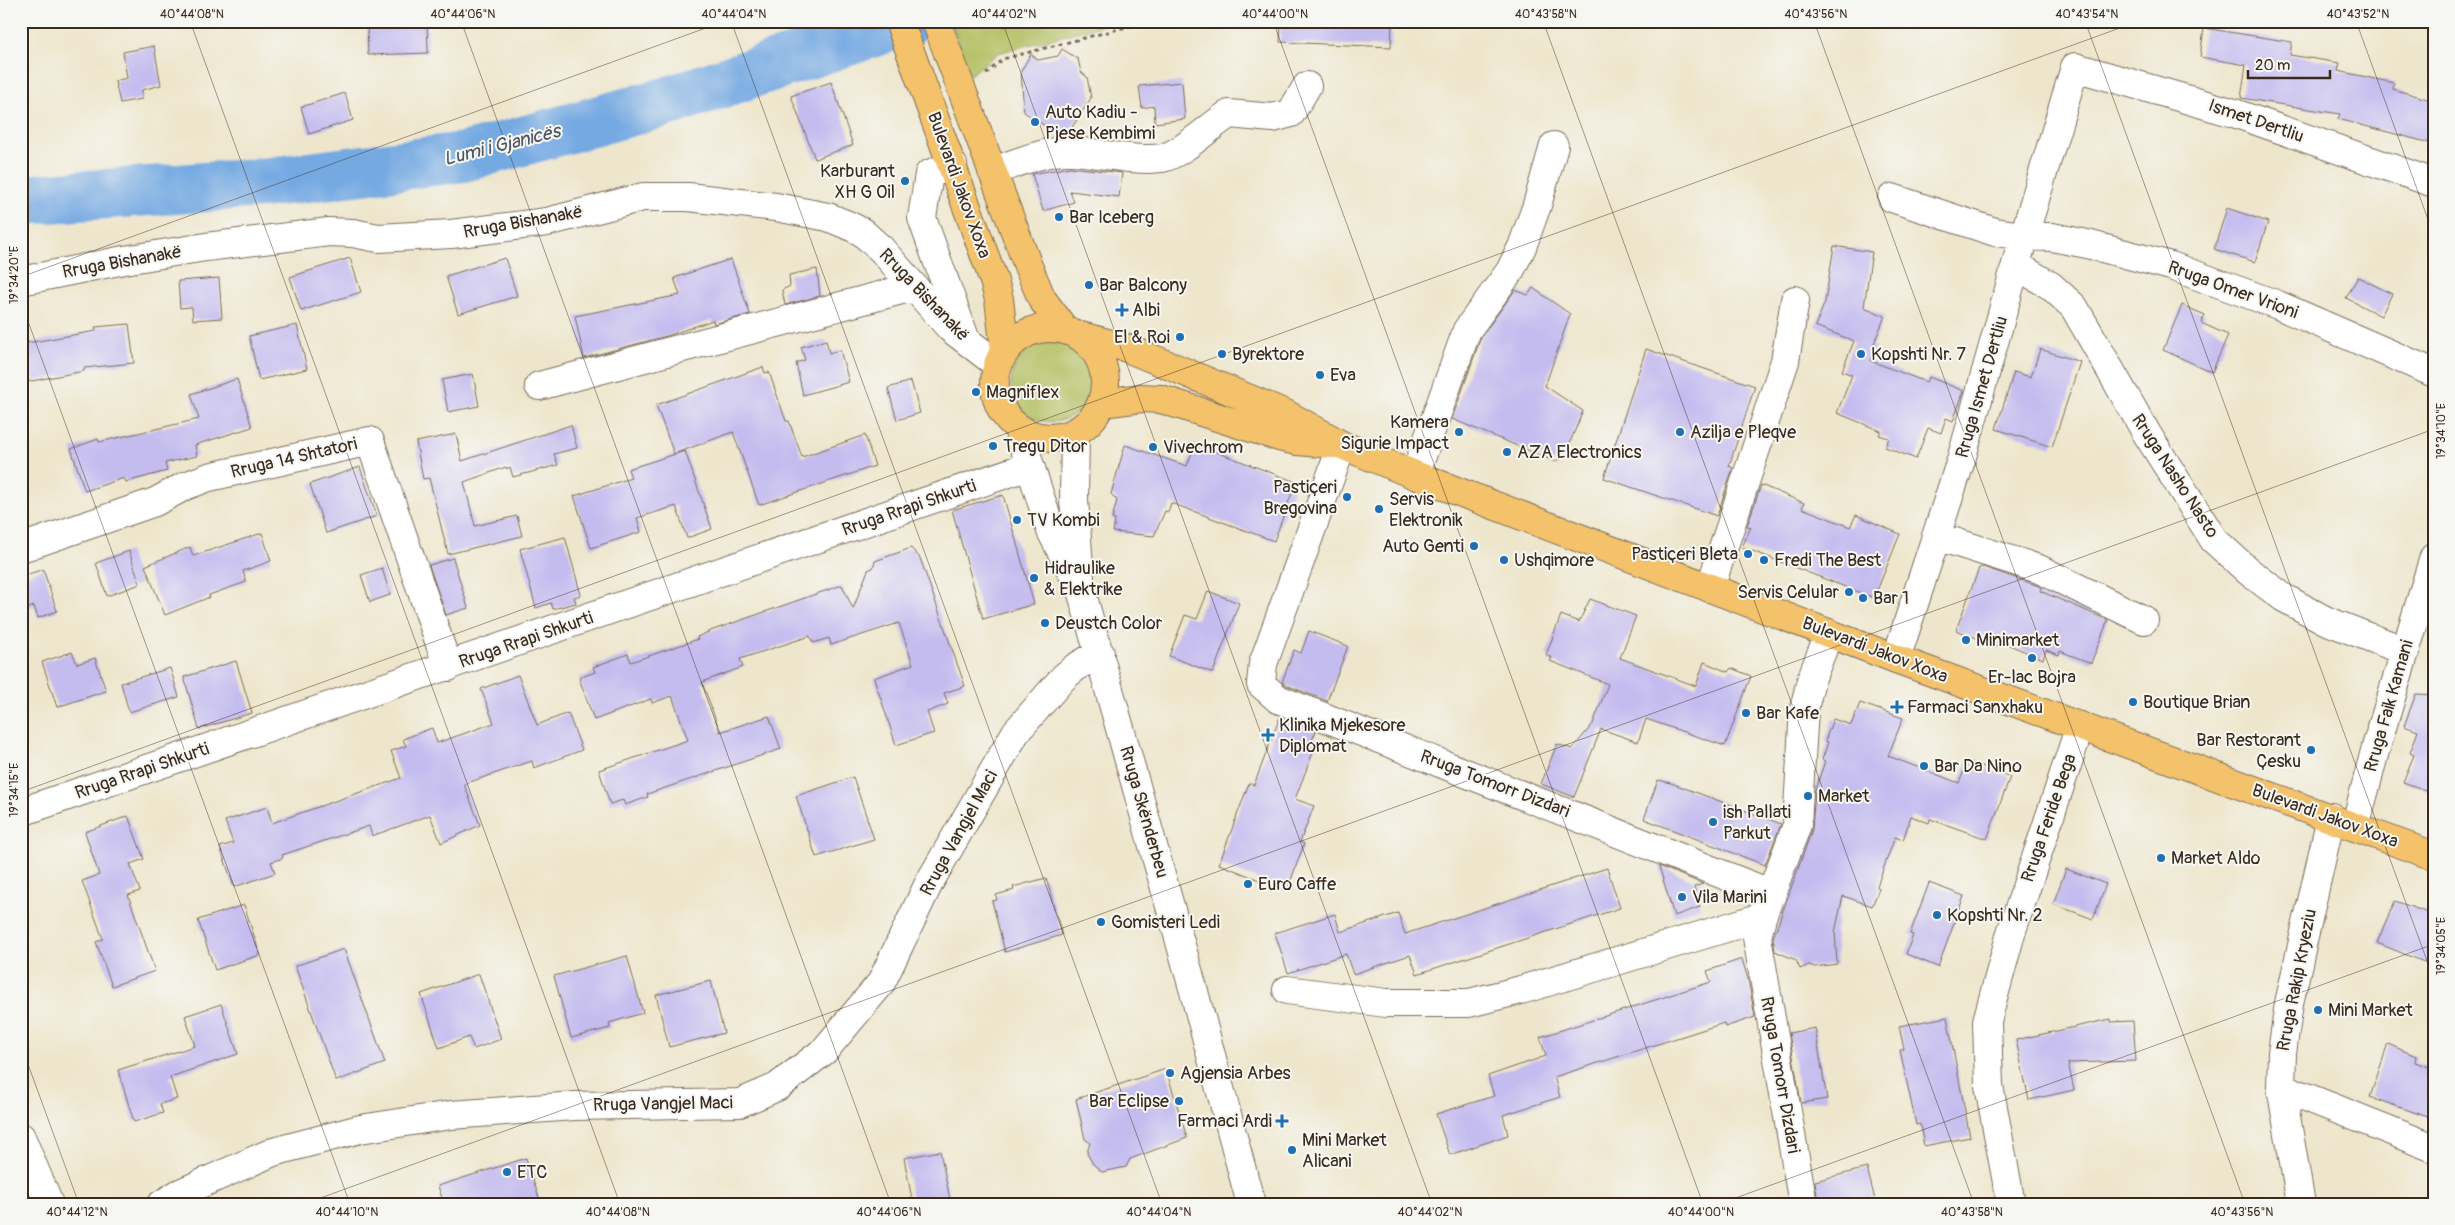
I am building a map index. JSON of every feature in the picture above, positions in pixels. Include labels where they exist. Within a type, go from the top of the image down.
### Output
[{"type":"main road","name":"Bulevardi Jakov Xoxa","points":[[899,21],[999,299],[1002,358]]},
{"type":"main road","name":"Bulevardi Jakov Xoxa","points":[[936,21],[1042,298],[1071,333],[1127,348],[1286,414],[1342,445],[1415,475],[1896,659],[2434,856]]},
{"type":"main road","points":[[1052,328],[1071,333],[1088,343],[1102,364],[1105,377],[1102,403],[1091,420],[1075,432],[1064,436],[1046,438],[1028,433],[1018,428],[1009,420],[998,399],[996,376],[1002,358],[1014,342],[1025,334],[1052,328]]},
{"type":"main road","name":"Bulevardi Jakov Xoxa","points":[[1102,403],[1142,398],[1161,399],[1280,437],[1297,441],[1342,445]]},
{"type":"street","name":"Ismet Dertliu","points":[[2075,67],[2234,113],[2434,183]]},
{"type":"street","name":"Rruga Ismet Dertliu","points":[[1896,659],[1961,460],[2024,236],[2075,67]]},
{"type":"street","name":"Bulevardi Jakov Xoxa","points":[[992,171],[1054,152],[1069,151],[1163,158],[1191,142],[1229,114],[1272,118],[1291,113],[1307,86]]},
{"type":"street","points":[[1415,475],[1467,330],[1510,271],[1522,247],[1554,146]]},
{"type":"street","points":[[952,165],[929,174],[922,218],[966,341]]},
{"type":"street","name":"Rruga Bishanakë","points":[[21,281],[160,254],[329,232],[353,233],[378,238],[451,234],[497,229],[565,218],[643,197],[665,195],[714,199],[828,217],[862,232],[882,250],[950,328],[966,341],[1002,358]]},
{"type":"street","points":[[1892,198],[1995,232],[2024,236]]},
{"type":"street","name":"Rruga Omer Vrioni","points":[[2024,236],[2052,237],[2087,244],[2171,266],[2278,305],[2434,372]]},
{"type":"street","name":"Rruga Nasho Nasto","points":[[2016,265],[2051,286],[2074,306],[2147,434],[2214,540],[2248,571],[2284,598],[2325,620],[2405,650]]},
{"type":"street","points":[[539,386],[913,287]]},
{"type":"street","points":[[1710,588],[1785,361],[1795,300]]},
{"type":"street","name":"Rruga Skënderbeu","points":[[1018,428],[1060,550],[1082,590],[1250,1204]]},
{"type":"street","points":[[1075,432],[1074,500],[1082,590]]},
{"type":"street","name":"Rruga 14 Shtatori","points":[[21,548],[155,502],[209,476],[370,441],[448,667]]},
{"type":"street","name":"Rruga Tomorr Dizdari","points":[[1342,445],[1263,664],[1261,684],[1278,699],[1767,906]]},
{"type":"street","name":"Rruga Rrapi Shkurti","points":[[21,812],[1030,466]]},
{"type":"street","points":[[1936,536],[2039,569],[2144,620]]},
{"type":"street","name":"Rruga Faik Kamani","points":[[2343,822],[2405,650],[2434,557]]},
{"type":"street","name":"Rruga Tomorr Dizdari","points":[[1803,1204],[1757,937],[1797,825],[1804,709],[1811,680],[1829,633]]},
{"type":"street","name":"Rruga Vangjel Maci","points":[[162,1204],[178,1194],[273,1152],[360,1128],[451,1115],[556,1107],[740,1103],[777,1087],[824,1051],[881,983],[929,883],[1016,732],[1064,677],[1076,667],[1100,653]]},
{"type":"street","name":"Rruga Feride Bega","points":[[2011,1204],[1989,1086],[1987,1021],[2011,933],[2080,726]]},
{"type":"street","name":"Rruga Rakip Kryeziu","points":[[2300,1204],[2282,1087],[2282,1053],[2289,1003],[2343,822]]},
{"type":"street","points":[[1287,990],[1386,1003],[1469,1003],[1521,990],[1767,906]]},
{"type":"street","points":[[2282,1087],[2434,1148]]},
{"type":"street","points":[[21,1137],[49,1204]]},
{"type":"path","points":[[1027,22],[1032,21]]},
{"type":"path","points":[[963,94],[1003,59],[1150,21]]},
{"type":"path","points":[[2407,22],[2434,26]]},
{"type":"path","points":[[2407,22],[2434,30]]},
{"type":"green space","points":[[951,21],[1119,21],[998,53],[970,75]]},
{"type":"green space","points":[[1051,342],[1066,345],[1079,354],[1088,367],[1091,382],[1088,397],[1079,410],[1066,419],[1051,422],[1036,419],[1023,410],[1014,397],[1011,382],[1014,367],[1023,354],[1036,345]]},
{"type":"building","points":[[367,21],[427,21],[428,53],[368,55]]},
{"type":"building","points":[[1281,21],[1392,21],[1391,47],[1280,42]]},
{"type":"building","points":[[2204,28],[2292,42],[2290,55],[2340,63],[2338,71],[2394,83],[2393,89],[2434,101],[2434,144],[2338,119],[2340,114],[2241,98],[2246,65],[2200,57]]},
{"type":"building","points":[[154,46],[161,85],[142,90],[142,99],[120,103],[115,81],[127,78],[123,52]]},
{"type":"building","points":[[1062,49],[1078,59],[1081,72],[1087,77],[1091,98],[1067,135],[1060,136],[1024,112],[1021,71],[1031,54],[1038,60],[1058,56]]},
{"type":"building","points":[[831,82],[853,145],[815,159],[791,96]]},
{"type":"building","points":[[1182,82],[1185,119],[1155,123],[1154,106],[1142,108],[1139,86]]},
{"type":"building","points":[[345,93],[353,120],[309,134],[301,107]]},
{"type":"building","points":[[1070,167],[1122,173],[1119,197],[1070,191],[1074,202],[1043,211],[1032,174]]},
{"type":"building","points":[[2227,208],[2268,222],[2255,262],[2214,249]]},
{"type":"building","points":[[1834,246],[1872,252],[1864,307],[1885,316],[1873,346],[1876,346],[1871,361],[1926,382],[1929,377],[1964,391],[1953,421],[1946,418],[1941,433],[1928,428],[1916,459],[1885,447],[1889,438],[1879,435],[1881,431],[1837,413],[1852,375],[1842,371],[1854,341],[1815,326],[1825,302]]},
{"type":"building","points":[[350,258],[361,292],[301,311],[290,277]]},
{"type":"building","points":[[505,258],[517,296],[458,314],[446,276]]},
{"type":"building","points":[[731,259],[750,314],[714,324],[713,320],[670,335],[584,358],[575,316],[680,295],[674,278]]},
{"type":"building","points":[[817,269],[820,296],[785,305],[782,290],[790,286],[789,275]]},
{"type":"building","points":[[2358,277],[2392,294],[2381,316],[2346,298]]},
{"type":"building","points":[[219,278],[222,318],[193,320],[192,307],[180,308],[178,281]]},
{"type":"building","points":[[1533,288],[1570,314],[1545,386],[1583,411],[1568,447],[1556,462],[1452,419],[1481,337],[1515,290],[1528,295]]},
{"type":"building","points":[[2182,305],[2205,315],[2201,323],[2228,335],[2212,372],[2163,350]]},
{"type":"building","points":[[129,324],[134,363],[84,368],[84,371],[21,383],[21,344],[96,331],[95,327]]},
{"type":"building","points":[[297,325],[307,369],[259,380],[249,336]]},
{"type":"building","points":[[826,340],[829,353],[840,350],[849,382],[803,395],[796,363],[805,360],[801,347]]},
{"type":"building","name":"Azilja e Pleqve","points":[[1646,349],[1755,386],[1729,466],[1733,468],[1717,516],[1604,478]]},
{"type":"building","points":[[2040,349],[2080,362],[2052,447],[1996,429],[2014,372],[2031,377]]},
{"type":"building","points":[[763,367],[765,373],[769,372],[786,421],[789,421],[802,457],[865,435],[875,466],[759,505],[733,432],[674,454],[656,405]]},
{"type":"building","points":[[473,374],[479,406],[448,412],[442,380]]},
{"type":"building","points":[[237,379],[252,427],[195,445],[197,456],[165,463],[167,471],[126,482],[124,478],[85,491],[71,449],[98,439],[99,442],[199,419],[191,394]]},
{"type":"building","points":[[911,381],[920,413],[897,420],[888,388]]},
{"type":"building","points":[[571,425],[577,448],[554,454],[558,465],[513,477],[510,467],[507,469],[506,467],[464,482],[475,526],[517,516],[522,536],[448,554],[429,478],[423,479],[416,442],[456,434],[462,461]]},
{"type":"building","points":[[1195,444],[1296,482],[1274,541],[1171,503],[1168,512],[1165,511],[1154,536],[1113,532],[1115,520],[1112,519],[1117,500],[1111,494],[1125,445],[1187,466]]},
{"type":"building","points":[[685,451],[712,529],[687,538],[676,506],[637,518],[641,532],[591,548],[574,496],[631,478],[628,469]]},
{"type":"building","points":[[360,467],[377,516],[326,533],[310,484]]},
{"type":"building","points":[[1761,485],[1804,503],[1802,508],[1850,527],[1856,515],[1900,534],[1874,598],[1742,547],[1751,527],[1747,526]]},
{"type":"building","points":[[1003,495],[1034,604],[983,619],[952,510]]},
{"type":"building","points":[[262,533],[271,561],[243,571],[246,582],[209,595],[210,597],[165,615],[145,566],[190,547],[193,556]]},
{"type":"building","points":[[565,537],[581,595],[574,597],[576,603],[553,609],[551,603],[536,608],[520,549]]},
{"type":"building","points":[[911,548],[920,558],[965,686],[944,693],[948,704],[927,712],[934,733],[896,745],[874,678],[913,664],[899,623],[831,645],[829,638],[813,643],[810,636],[740,659],[743,667],[702,682],[720,732],[769,716],[781,749],[647,794],[648,797],[625,805],[623,800],[610,804],[599,770],[688,740],[672,696],[652,703],[651,699],[594,720],[579,678],[595,672],[593,667],[628,654],[631,662],[698,639],[697,637],[713,630],[842,585],[853,609],[868,570],[873,568],[875,561]]},
{"type":"building","points":[[129,551],[140,584],[107,596],[96,563]]},
{"type":"building","points":[[453,558],[468,608],[446,615],[429,565]]},
{"type":"building","points":[[1983,567],[2041,587],[2040,591],[2108,620],[2091,663],[2060,651],[2059,655],[2046,650],[2043,659],[2002,642],[2000,647],[1956,630],[1979,568]]},
{"type":"building","points":[[382,568],[390,595],[370,602],[361,575]]},
{"type":"building","points":[[43,569],[57,611],[38,618],[34,606],[21,611],[21,577]]},
{"type":"building","points":[[1208,591],[1239,603],[1213,673],[1169,656],[1185,615],[1197,619]]},
{"type":"building","points":[[1590,599],[1636,616],[1620,658],[1696,686],[1704,662],[1728,672],[1731,668],[1751,676],[1725,746],[1646,719],[1638,742],[1601,729],[1574,797],[1541,784],[1557,744],[1572,749],[1593,724],[1608,684],[1550,661],[1552,658],[1546,655],[1561,615],[1579,622]]},
{"type":"building","points":[[1309,631],[1348,646],[1327,701],[1282,682],[1294,650],[1301,653]]},
{"type":"building","points":[[72,652],[77,664],[95,658],[106,691],[57,707],[42,662]]},
{"type":"building","points":[[236,661],[252,713],[199,729],[184,677]]},
{"type":"building","points":[[170,668],[179,697],[129,712],[121,683]]},
{"type":"building","points":[[518,675],[537,725],[568,713],[582,750],[534,768],[532,761],[464,784],[480,825],[441,843],[430,815],[372,836],[369,826],[282,855],[283,858],[271,862],[275,873],[234,887],[220,847],[233,843],[225,821],[267,807],[272,823],[401,778],[391,751],[406,746],[403,739],[432,728],[437,743],[494,723],[481,689]]},
{"type":"building","points":[[2416,694],[2434,695],[2434,793],[2403,782],[2414,755],[2410,753],[2418,731],[2404,726]]},
{"type":"building","points":[[1860,703],[1903,718],[1888,756],[1959,783],[1968,761],[2010,777],[1987,839],[1930,819],[1929,823],[1911,816],[1903,840],[1895,837],[1877,886],[1879,889],[1872,906],[1843,896],[1835,932],[1837,964],[1815,967],[1809,965],[1800,969],[1796,960],[1775,951],[1773,938],[1812,830],[1815,790],[1825,761],[1822,760],[1828,742],[1825,741],[1833,719],[1851,725]]},
{"type":"building","points":[[1280,717],[1316,731],[1312,740],[1317,742],[1295,799],[1314,806],[1300,842],[1304,844],[1287,891],[1219,864],[1249,783],[1254,785]]},
{"type":"building","points":[[853,777],[874,839],[816,857],[796,796]]},
{"type":"building","name":"ish Pallati Parkut","points":[[1658,780],[1671,783],[1781,824],[1765,865],[1644,819]]},
{"type":"building","points":[[128,816],[144,859],[130,864],[140,891],[128,895],[155,971],[112,986],[96,942],[103,939],[82,881],[99,875],[85,832]]},
{"type":"building","name":"Vila Marini","points":[[1659,866],[1703,884],[1694,887],[1700,907],[1674,916]]},
{"type":"building","points":[[1607,868],[1620,908],[1417,974],[1410,955],[1353,974],[1346,954],[1288,973],[1275,933],[1335,914],[1340,932],[1398,913],[1405,934]]},
{"type":"building","points":[[2066,869],[2106,884],[2093,919],[2053,904]]},
{"type":"building","points":[[1046,878],[1062,935],[1005,952],[992,901],[997,900],[996,895],[1014,890],[1013,887]]},
{"type":"building","name":"Kopshti Nr. 2","points":[[1929,883],[1964,896],[1938,967],[1906,954],[1913,935],[1910,934]]},
{"type":"building","points":[[2395,901],[2434,915],[2434,966],[2377,943]]},
{"type":"building","points":[[244,905],[260,955],[215,970],[198,920]]},
{"type":"building","points":[[344,949],[385,1063],[336,1081],[295,966]]},
{"type":"building","points":[[627,956],[643,1013],[609,1023],[610,1028],[571,1038],[554,976]]},
{"type":"building","points":[[1742,959],[1755,1017],[1725,1027],[1724,1023],[1554,1077],[1560,1097],[1503,1115],[1508,1135],[1450,1155],[1436,1114],[1494,1096],[1488,1076],[1546,1056],[1540,1037],[1711,982],[1707,971]]},
{"type":"building","points":[[479,974],[501,1039],[474,1049],[469,1037],[439,1048],[421,994]]},
{"type":"building","points":[[711,981],[724,1033],[669,1047],[656,995]]},
{"type":"building","points":[[221,1004],[238,1054],[170,1077],[177,1099],[160,1104],[163,1113],[134,1122],[118,1070],[195,1046],[185,1016]]},
{"type":"building","points":[[1947,1017],[1970,1137],[1924,1146],[1920,1124],[1916,1125],[1900,1050],[1904,1049],[1899,1026]]},
{"type":"building","points":[[2111,1019],[2111,1022],[2133,1021],[2136,1061],[2068,1063],[2074,1090],[2029,1100],[2016,1040]]},
{"type":"building","points":[[1815,1028],[1827,1099],[1801,1103],[1789,1033]]},
{"type":"building","points":[[2388,1044],[2416,1056],[2415,1062],[2434,1069],[2434,1119],[2370,1097]]},
{"type":"building","points":[[1166,1069],[1187,1138],[1130,1159],[1126,1167],[1102,1172],[1093,1164],[1087,1153],[1090,1143],[1085,1139],[1076,1099]]},
{"type":"building","points":[[940,1151],[951,1204],[913,1204],[904,1158]]},
{"type":"building","name":"ETC","points":[[526,1158],[541,1204],[444,1204],[438,1186]]},
{"type":"building","points":[[1867,1168],[1876,1204],[1818,1204],[1815,1181]]},
{"type":"waterway","name":"Lumi i Gjanicës","points":[[21,200],[262,183],[464,157],[669,101],[907,21]]},
{"type":"place","name":"Auto Kadiu - Pjese Kembimi","points":[[1035,122]]},
{"type":"place","name":"Karburant XH G Oil","points":[[905,181]]},
{"type":"place","name":"Bar Iceberg","points":[[1059,217]]},
{"type":"place","name":"Bar Balcony","points":[[1089,285]]},
{"type":"place","name":"Albi","points":[[1122,310]]},
{"type":"place","name":"El & Roi","points":[[1180,337]]},
{"type":"place","name":"Byrektore","points":[[1222,354]]},
{"type":"place","name":"Kopshti Nr. 7","points":[[1861,354]]},
{"type":"place","name":"Eva","points":[[1320,375]]},
{"type":"place","name":"Magniflex","points":[[976,392]]},
{"type":"place","name":"Kamera Sigurie Impact","points":[[1459,432]]},
{"type":"place","name":"Azilja e Pleqve","points":[[1680,432]]},
{"type":"place","name":"Tregu Ditor","points":[[993,446]]},
{"type":"place","name":"Vivechrom","points":[[1153,447]]},
{"type":"place","name":"AZA Electronics","points":[[1507,452]]},
{"type":"place","name":"Pastiçeri Bregovina","points":[[1347,497]]},
{"type":"place","name":"Servis Elektronik","points":[[1379,509]]},
{"type":"place","name":"TV Kombi","points":[[1017,520]]},
{"type":"place","name":"Auto Genti","points":[[1474,546]]},
{"type":"place","name":"Pastiçeri Bleta","points":[[1748,554]]},
{"type":"place","name":"Ushqimore","points":[[1504,560]]},
{"type":"place","name":"Fredi The Best","points":[[1764,560]]},
{"type":"place","name":"Hidraulike & Elektrike","points":[[1034,578]]},
{"type":"place","name":"Servis Celular","points":[[1849,592]]},
{"type":"place","name":"Bar 1","points":[[1863,598]]},
{"type":"place","name":"Deustch Color","points":[[1045,623]]},
{"type":"place","name":"Minimarket","points":[[1966,640]]},
{"type":"place","name":"Er-lac Bojra","points":[[2032,658]]},
{"type":"place","name":"Boutique Brian","points":[[2133,702]]},
{"type":"place","name":"Farmaci Sanxhaku","points":[[1897,707]]},
{"type":"place","name":"Bar Kafe","points":[[1746,713]]},
{"type":"place","name":"Klinika Mjekesore Diplomat","points":[[1268,735]]},
{"type":"place","name":"Bar Restorant Çesku","points":[[2311,750]]},
{"type":"place","name":"Bar Da Nino","points":[[1924,766]]},
{"type":"place","name":"Market","points":[[1808,796]]},
{"type":"place","name":"ish Pallati Parkut","points":[[1713,822]]},
{"type":"place","name":"Market Aldo","points":[[2161,858]]},
{"type":"place","name":"Euro Caffe","points":[[1248,884]]},
{"type":"place","name":"Vila Marini","points":[[1682,897]]},
{"type":"place","name":"Kopshti Nr. 2","points":[[1937,915]]},
{"type":"place","name":"Gomisteri Ledi","points":[[1101,922]]},
{"type":"place","name":"Mini Market","points":[[2318,1010]]},
{"type":"place","name":"Agjensia Arbes","points":[[1170,1073]]},
{"type":"place","name":"Bar Eclipse","points":[[1179,1101]]},
{"type":"place","name":"Farmaci Ardi","points":[[1282,1121]]},
{"type":"place","name":"Mini Market Alicani","points":[[1292,1150]]},
{"type":"place","name":"ETC","points":[[507,1172]]}]
